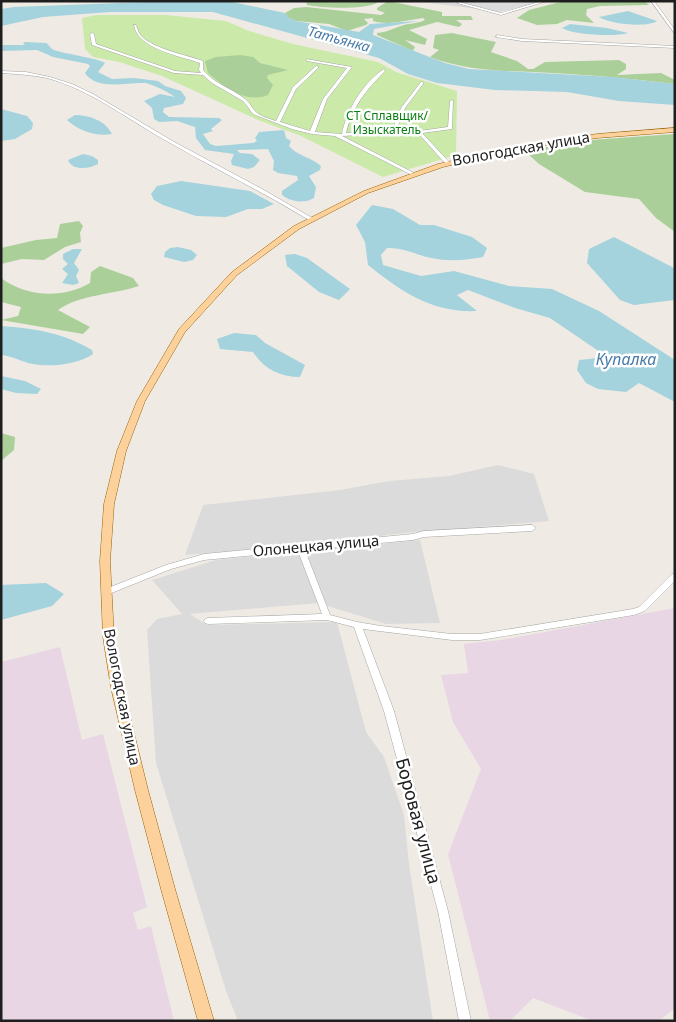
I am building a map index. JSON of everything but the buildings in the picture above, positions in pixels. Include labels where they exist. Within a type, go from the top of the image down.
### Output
[{"type":"main road","name":"Вологодская улица","points":[[206,1021],[153,841],[119,699],[111,659],[106,592],[106,534],[114,476],[128,430],[162,360],[192,318],[211,296],[260,253],[311,219],[351,198],[412,173],[496,150],[569,138],[675,130]]},
{"type":"street","points":[[459,2],[501,14],[546,1]]},
{"type":"street","points":[[652,1],[675,33]]},
{"type":"street","points":[[135,26],[136,30],[148,44],[202,62],[201,70],[204,74],[219,87],[252,106],[254,113],[312,133],[336,135],[394,131],[419,132],[450,128],[452,101]]},
{"type":"street","points":[[92,34],[94,45],[119,55],[175,72],[204,74]]},
{"type":"street","points":[[497,36],[513,40],[675,47]]},
{"type":"street","points":[[307,60],[350,67],[325,99],[312,133]]},
{"type":"street","points":[[278,122],[294,88],[317,67]]},
{"type":"street","points":[[344,134],[346,120],[359,96],[384,70]]},
{"type":"street","points":[[1,72],[46,75],[75,87],[131,117],[179,147],[256,185],[311,219]]},
{"type":"street","points":[[394,131],[403,108],[422,82]]},
{"type":"street","points":[[419,132],[447,162]]},
{"type":"street","points":[[336,135],[412,173]]},
{"type":"street","name":"Олонецкая улица","points":[[106,592],[169,567],[204,557],[301,549],[413,537],[424,534],[532,528]]},
{"type":"street","points":[[301,549],[327,616]]},
{"type":"street","points":[[208,621],[327,616],[356,626],[452,637],[502,634],[634,612],[642,609],[675,576]]},
{"type":"street","name":"Боровая улица","points":[[356,626],[391,720],[443,911],[465,1021]]},
{"type":"shaded area","points":[[414,1],[542,1],[501,12]]},
{"type":"shaded area","points":[[498,465],[534,474],[549,521],[404,533],[310,545],[185,555],[203,505],[340,490],[389,481],[449,476]]},
{"type":"shaded area","points":[[420,540],[440,623],[386,624],[318,603],[190,614],[207,625],[337,622],[366,732],[384,757],[404,815],[409,864],[433,1021],[238,1021],[226,991],[156,763],[147,630],[157,619],[182,614],[152,580],[216,560]]},
{"type":"shaded area","points":[[675,608],[675,1008],[659,1021],[593,1021],[533,998],[510,1021],[490,1021],[448,854],[481,769],[453,722],[441,675],[468,673],[464,644],[501,640]]},
{"type":"shaded area","points":[[60,647],[82,740],[103,734],[147,907],[133,913],[138,930],[151,926],[174,1021],[1,1021],[1,662]]},
{"type":"green space","points":[[306,1],[377,1],[377,3],[362,7],[332,8],[307,5]]},
{"type":"green space","points":[[388,1],[442,12],[442,16],[471,16],[473,20],[456,20],[462,24],[459,27],[437,22],[409,30],[427,39],[425,45],[405,40],[415,47],[413,51],[377,35],[377,33],[425,20],[423,18],[385,23],[373,21],[373,18],[364,19],[368,23],[366,25],[347,31],[329,24],[296,21],[289,18],[285,13],[294,8],[306,7],[381,15],[385,13],[377,10],[377,8]]},
{"type":"green space","points":[[564,1],[644,1],[649,5],[600,6],[587,9],[586,15],[594,23],[567,20],[557,24],[537,25],[517,18],[529,10]]},
{"type":"green space","name":"СТ Сплавщик/ Изыскатель","points":[[96,15],[166,15],[226,21],[249,31],[293,44],[378,62],[396,72],[457,91],[456,155],[383,177],[301,136],[258,120],[162,76],[119,62],[93,57],[85,49],[82,18]]},
{"type":"green space","points":[[452,33],[496,42],[491,52],[517,61],[528,69],[533,69],[545,62],[619,60],[626,64],[626,69],[617,75],[661,73],[675,80],[675,84],[587,75],[481,69],[456,65],[430,57],[439,50],[433,48],[435,35]]},
{"type":"green space","points":[[240,55],[253,57],[260,63],[288,70],[268,75],[267,78],[273,85],[268,95],[260,97],[243,96],[221,84],[208,73],[205,61],[216,57]]},
{"type":"green space","points":[[675,134],[675,232],[656,218],[639,199],[585,192],[539,164],[528,154],[528,150],[591,140]]},
{"type":"green space","points":[[79,221],[83,226],[80,233],[81,242],[65,247],[44,260],[22,259],[1,264],[1,248],[36,240],[57,238],[60,224]]},
{"type":"green space","points":[[100,266],[133,278],[139,286],[87,298],[58,310],[90,327],[83,334],[1,320],[18,316],[21,307],[1,302],[1,278],[22,289],[33,292],[45,294],[68,292],[90,283],[91,272]]},
{"type":"green space","points":[[1,433],[15,437],[14,450],[1,461]]},
{"type":"water","name":"Татьянка","points":[[173,1],[232,2],[285,13],[289,18],[296,21],[359,32],[370,24],[418,21],[374,29],[373,35],[445,63],[469,69],[612,77],[675,84],[675,105],[619,101],[567,92],[495,90],[437,83],[408,74],[379,58],[213,12],[110,12],[43,17],[1,26],[1,9],[14,7]]},
{"type":"water","points":[[628,11],[657,21],[645,24],[628,24],[611,22],[599,17]]},
{"type":"water","points":[[570,24],[607,28],[628,33],[594,35],[562,28]]},
{"type":"water","points":[[23,43],[46,43],[54,50],[102,61],[105,63],[98,72],[112,79],[134,78],[158,81],[165,86],[181,91],[186,98],[183,104],[164,108],[163,112],[169,117],[219,118],[222,120],[211,129],[213,131],[203,134],[210,144],[216,146],[253,143],[257,141],[255,138],[259,132],[284,130],[286,138],[291,141],[289,146],[292,149],[321,166],[320,170],[309,176],[316,187],[314,198],[298,201],[282,195],[282,191],[298,180],[297,176],[278,173],[273,170],[274,161],[268,149],[237,150],[240,153],[252,154],[260,160],[254,167],[248,169],[232,165],[231,161],[234,154],[205,150],[196,138],[195,127],[177,121],[159,122],[154,119],[152,108],[144,101],[160,94],[175,97],[160,88],[144,83],[104,84],[97,82],[90,79],[85,73],[90,66],[88,64],[53,57],[37,50],[1,51],[1,45],[25,45]]},
{"type":"water","points":[[1,109],[27,116],[33,123],[32,129],[15,139],[1,141]]},
{"type":"water","points":[[75,115],[86,116],[101,122],[112,134],[94,134],[77,127],[67,120]]},
{"type":"water","points":[[83,154],[98,160],[98,164],[81,168],[70,164],[68,160]]},
{"type":"water","points":[[181,181],[250,191],[274,204],[262,209],[248,209],[226,217],[196,216],[154,200],[151,194],[157,186]]},
{"type":"water","name":"Купалка","points":[[372,205],[393,209],[420,225],[434,225],[472,237],[487,248],[483,257],[451,260],[426,257],[400,249],[387,248],[381,255],[383,265],[421,276],[454,271],[509,286],[552,289],[599,311],[675,360],[675,402],[639,383],[626,392],[598,389],[586,383],[577,370],[579,360],[598,358],[597,350],[550,318],[515,308],[468,290],[457,295],[477,311],[461,311],[446,308],[418,299],[393,284],[368,265],[365,242],[356,225]]},
{"type":"water","points":[[614,237],[675,269],[675,300],[634,305],[620,300],[587,263],[589,249]]},
{"type":"water","points":[[178,247],[191,250],[197,255],[193,260],[184,262],[164,257],[165,252],[170,248]]},
{"type":"water","points":[[73,249],[82,249],[74,263],[79,270],[76,276],[79,283],[73,285],[62,283],[68,274],[62,269],[68,264],[63,259],[63,254]]},
{"type":"water","points":[[295,254],[307,258],[350,289],[339,300],[319,292],[287,266],[285,255]]},
{"type":"water","points":[[1,326],[25,328],[59,335],[92,350],[93,354],[79,361],[53,365],[28,363],[1,355]]},
{"type":"water","points":[[234,333],[256,335],[265,343],[305,365],[300,377],[279,374],[273,371],[262,363],[253,352],[220,349],[217,339]]},
{"type":"water","points":[[1,376],[25,381],[41,389],[37,394],[16,393],[1,389]]},
{"type":"water","points":[[46,583],[64,594],[52,606],[1,620],[1,585]]}]
